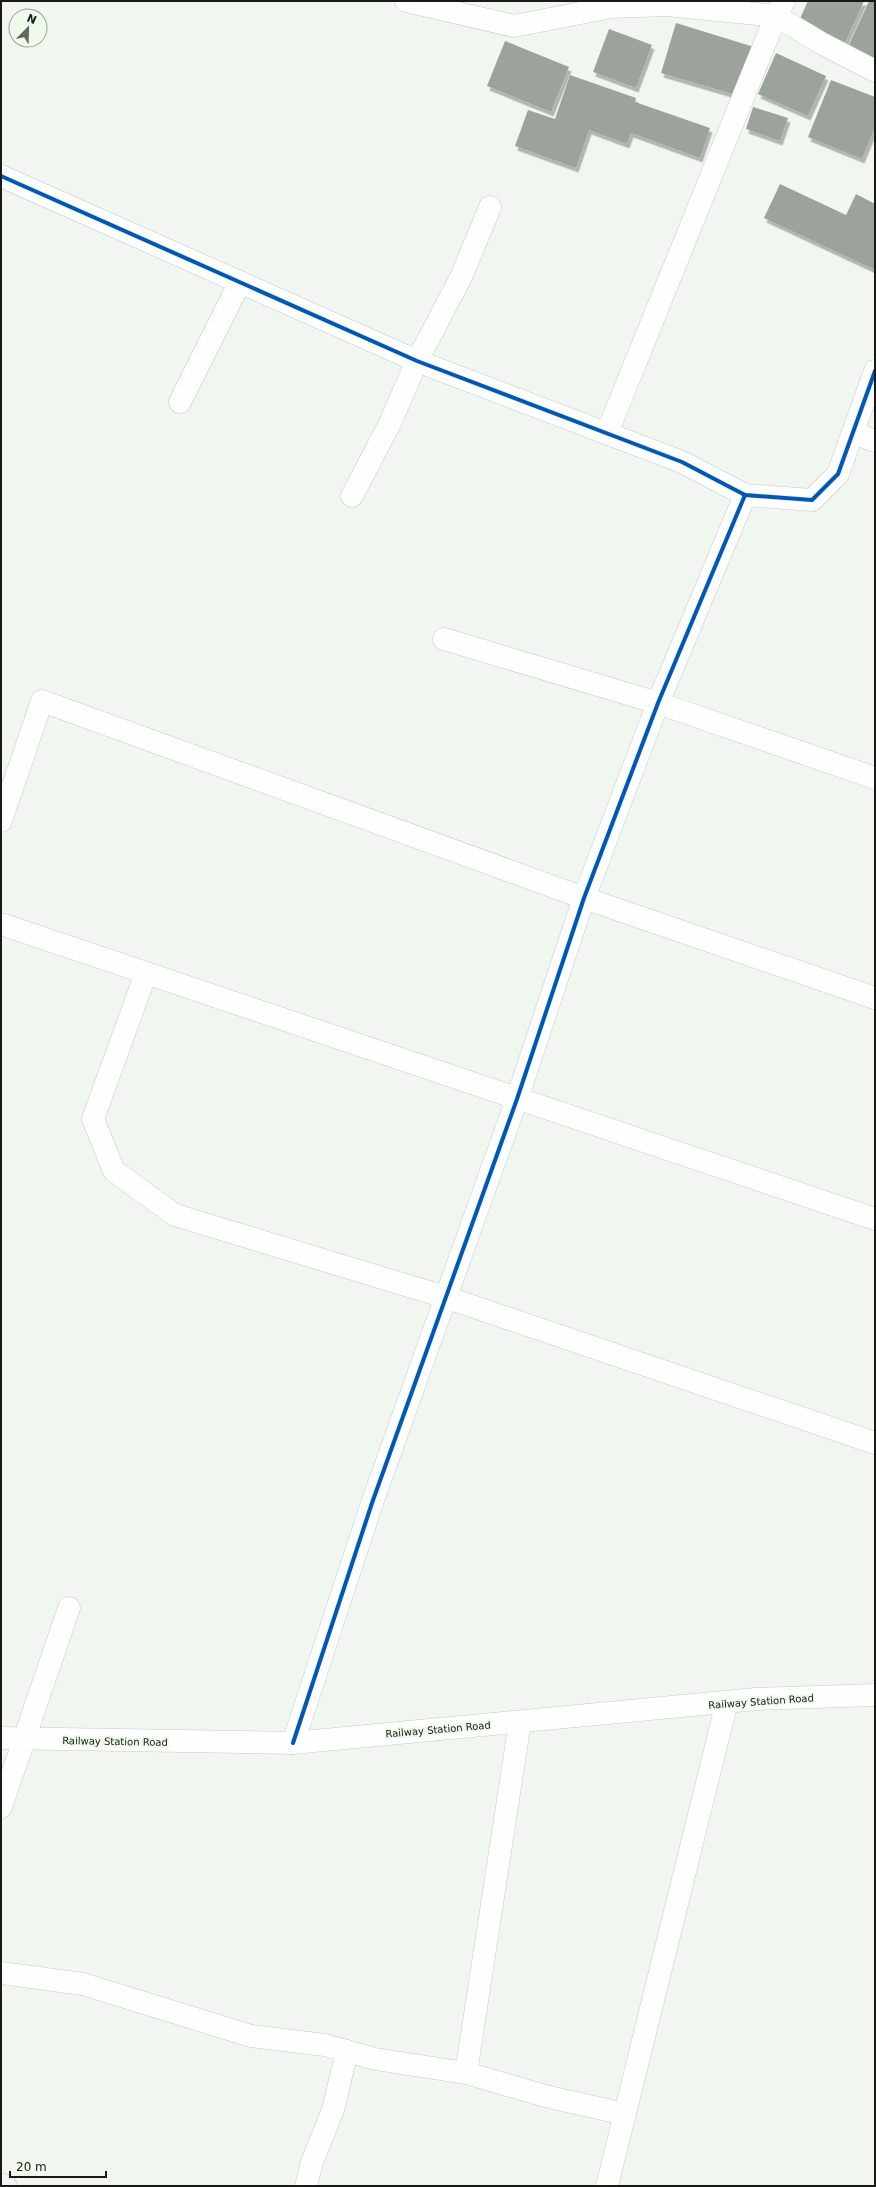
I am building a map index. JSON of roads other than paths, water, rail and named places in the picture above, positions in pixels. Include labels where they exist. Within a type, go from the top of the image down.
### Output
[{"type":"main road","points":[[1,2184],[6,2186]]},
{"type":"street","points":[[406,1],[514,26],[611,7],[667,5],[780,9],[821,43],[875,71]]},
{"type":"street","points":[[607,433],[780,9]]},
{"type":"street","points":[[1,176],[417,361],[682,462],[745,495],[812,500],[838,474],[875,371]]},
{"type":"street","points":[[352,496],[390,423],[417,361],[461,277],[490,207]]},
{"type":"street","points":[[180,402],[240,282]]},
{"type":"street","points":[[853,433],[875,441]]},
{"type":"street","points":[[293,1743],[372,1504],[517,1099],[584,898],[658,703],[745,495]]},
{"type":"street","points":[[444,639],[658,703],[875,778]]},
{"type":"street","points":[[1,821],[42,701],[584,898],[875,998]]},
{"type":"street","points":[[1,924],[875,1219]]},
{"type":"street","points":[[146,974],[93,1119],[114,1171],[175,1215],[445,1297],[875,1443]]},
{"type":"street","points":[[1,1806],[69,1608]]},
{"type":"street","name":"Railway Station Road","points":[[1,1738],[23,1740],[293,1743],[756,1699],[875,1695]]},
{"type":"street","points":[[607,2186],[727,1702]]},
{"type":"street","points":[[466,2073],[520,1722]]},
{"type":"street","points":[[1,1973],[83,1984],[251,2036],[325,2045],[375,2059],[466,2073],[549,2098],[624,2114]]},
{"type":"street","points":[[306,2186],[312,2162],[333,2110],[346,2051]]}]
